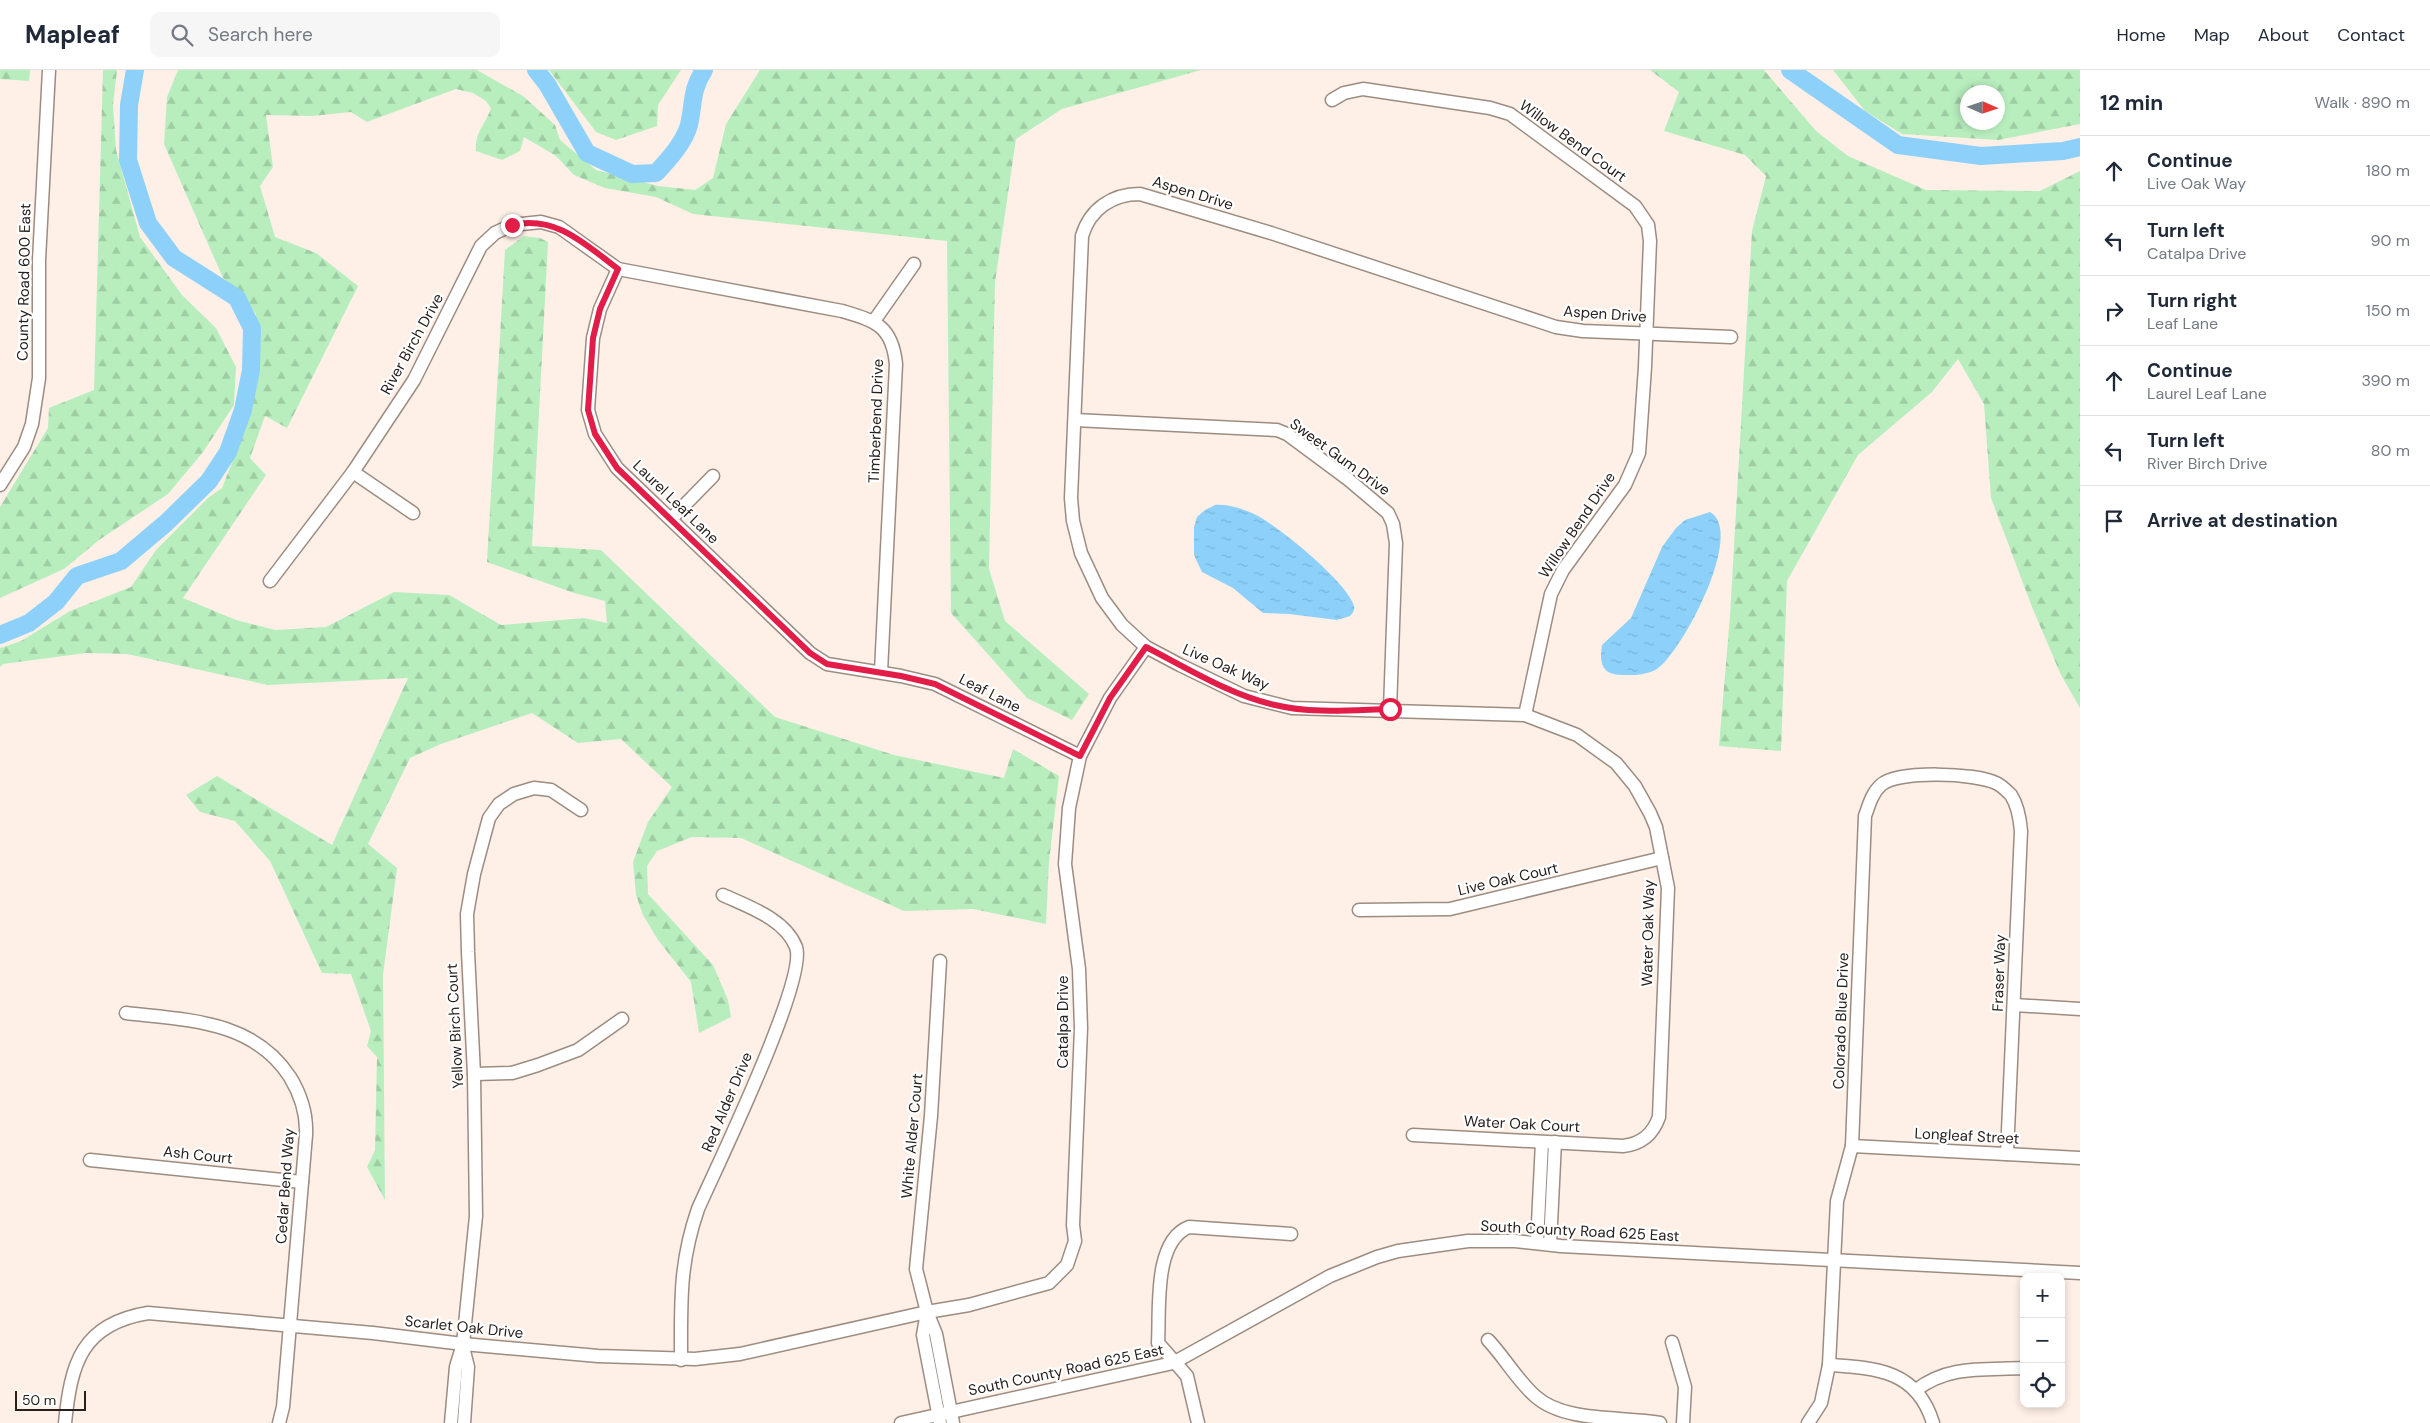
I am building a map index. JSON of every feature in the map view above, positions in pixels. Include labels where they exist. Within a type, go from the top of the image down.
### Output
[{"type":"street","name":"County Road 600 East","points":[[0,485],[24,447],[32,424],[39,378],[39,260],[49,70]]},
{"type":"street","name":"Willow Bend Court","points":[[1332,100],[1344,93],[1363,88],[1490,108],[1519,119],[1635,206],[1644,217],[1650,241],[1647,333]]},
{"type":"street","name":"Aspen Drive","points":[[1146,647],[1122,625],[1106,605],[1094,584],[1081,553],[1073,521],[1071,498],[1082,236],[1089,220],[1100,207],[1114,198],[1131,194],[1150,196],[1271,233],[1556,327],[1583,331],[1731,337]]},
{"type":"street","name":"River Birch Drive","points":[[270,582],[353,472],[414,380],[481,246],[495,233],[521,222],[550,224],[559,227],[618,269]]},
{"type":"street","points":[[618,269],[842,311],[874,321],[914,264]]},
{"type":"street","name":"Laurel Leaf Lane","points":[[618,269],[600,309],[593,338],[588,410],[595,434],[617,468],[671,519],[752,601],[810,653],[827,664],[881,672]]},
{"type":"street","name":"Timberbend Drive","points":[[874,321],[888,334],[896,364],[881,672]]},
{"type":"street","name":"Willow Bend Drive","points":[[1525,715],[1547,606],[1553,588],[1562,570],[1625,485],[1636,464],[1641,444],[1647,333]]},
{"type":"street","name":"Sweet Gum Drive","points":[[1075,420],[1277,430],[1287,434],[1349,480],[1388,513],[1393,524],[1396,543],[1390,709]]},
{"type":"street","points":[[353,472],[413,513]]},
{"type":"street","points":[[671,519],[713,476]]},
{"type":"street","name":"Live Oak Way","points":[[1146,647],[1244,696],[1276,705],[1309,710],[1390,709],[1525,715]]},
{"type":"street","name":"Catalpa Drive","points":[[927,1312],[969,1305],[1040,1287],[1062,1272],[1074,1250],[1081,1028],[1079,969],[1065,864],[1069,808],[1080,756],[1110,698],[1146,647]]},
{"type":"street","name":"Leaf Lane","points":[[881,672],[935,684],[1080,756]]},
{"type":"street","name":"Water Oak Way","points":[[1525,715],[1577,736],[1616,763],[1635,786],[1656,827],[1668,888],[1659,1117],[1656,1125],[1646,1138],[1629,1145]]},
{"type":"street","name":"Colorado Blue Drive","points":[[1808,1423],[1821,1403],[1829,1365],[1837,1201],[1852,1146],[1866,816],[1871,798],[1881,785],[1896,777],[1914,775],[1979,778],[1997,783],[2010,795]]},
{"type":"street","name":"Yellow Birch Court","points":[[452,1423],[456,1367],[463,1344],[476,1216],[474,1074],[467,914],[474,874],[489,818],[505,799],[519,791],[543,788],[558,793],[581,810]]},
{"type":"street","name":"Fraser Way","points":[[2007,1154],[2021,831],[2018,811],[2010,795]]},
{"type":"street","name":"Live Oak Court","points":[[1360,910],[1450,909],[1662,858]]},
{"type":"street","name":"Red Alder Drive","points":[[681,1360],[681,1280],[687,1240],[698,1209],[783,1012],[797,965],[796,947],[781,926],[723,895]]},
{"type":"street","name":"White Alder Court","points":[[940,961],[931,1116],[916,1269],[927,1312],[936,1334],[945,1418]]},
{"type":"street","points":[[2014,1005],[2080,1009]]},
{"type":"street","name":"Cedar Bend Way","points":[[126,1013],[218,1025],[248,1037],[273,1056],[295,1086],[305,1112],[306,1129],[290,1326],[283,1407],[279,1423]]},
{"type":"street","points":[[474,1074],[512,1073],[538,1065],[578,1050],[622,1019]]},
{"type":"street","name":"Water Oak Court","points":[[1413,1135],[1629,1145]]},
{"type":"street","points":[[1544,1244],[1549,1142]]},
{"type":"street","name":"Longleaf Street","points":[[1852,1146],[2080,1158]]},
{"type":"street","name":"Ash Court","points":[[90,1160],[302,1182]]},
{"type":"street","points":[[1198,1423],[1187,1376],[1173,1363],[1158,1342],[1162,1266],[1166,1251],[1177,1234],[1182,1230],[1196,1227],[1291,1234]]},
{"type":"street","name":"South County Road 625 East","points":[[901,1423],[945,1418],[1173,1363],[1228,1335],[1330,1276],[1377,1257],[1421,1247],[1468,1241],[2080,1273]]},
{"type":"street","name":"Scarlet Oak Drive","points":[[65,1423],[69,1384],[80,1355],[99,1332],[126,1318],[148,1313],[598,1356],[681,1360],[740,1354],[927,1312]]},
{"type":"street","points":[[1488,1340],[1535,1397],[1554,1409],[1576,1415],[1660,1423]]},
{"type":"street","points":[[1672,1342],[1685,1387],[1683,1423]]},
{"type":"street","name":"Yellow Birch Court","points":[[463,1344],[468,1367],[464,1423]]},
{"type":"street","points":[[1829,1365],[1879,1369],[1899,1378],[1916,1390],[1927,1407],[1932,1423]]},
{"type":"street","points":[[1916,1390],[1934,1377],[1954,1371],[2020,1368]]},
{"type":"green space","points":[[0,70],[30,70],[29,81],[0,79]]},
{"type":"green space","points":[[103,70],[117,70],[113,105],[116,150],[140,237],[182,295],[216,328],[236,367],[234,405],[203,452],[168,494],[99,540],[64,569],[0,598],[0,507],[48,428],[49,408],[94,390]]},
{"type":"green space","points":[[178,70],[477,70],[523,96],[555,125],[560,140],[596,170],[658,186],[695,190],[713,178],[726,124],[760,70],[1201,70],[1062,109],[1016,139],[995,282],[989,569],[1005,621],[1089,694],[1072,720],[1027,698],[951,613],[947,241],[693,214],[656,197],[605,188],[574,175],[556,156],[524,137],[520,151],[502,160],[476,151],[477,139],[491,108],[486,101],[473,93],[456,89],[367,122],[351,112],[312,116],[266,115],[273,167],[260,186],[275,237],[316,253],[358,286],[287,428],[265,416],[250,458],[266,475],[183,598],[236,620],[275,630],[326,627],[394,592],[449,595],[501,625],[584,618],[607,623],[605,601],[574,593],[487,562],[505,250],[524,236],[540,238],[548,242],[532,546],[601,550],[775,717],[894,755],[1004,778],[1013,749],[1059,776],[1049,862],[1046,924],[973,909],[904,911],[741,838],[692,837],[657,851],[647,866],[648,894],[713,965],[728,1000],[731,1017],[699,1033],[691,982],[658,940],[643,915],[636,895],[633,862],[648,822],[672,787],[621,739],[578,743],[532,713],[441,744],[410,758],[368,844],[397,868],[383,975],[385,1200],[367,1167],[375,1150],[377,1057],[367,1046],[371,1031],[351,974],[322,973],[270,861],[235,821],[200,812],[186,795],[217,776],[332,845],[408,678],[268,685],[127,654],[86,653],[3,664],[0,667],[0,648],[21,641],[70,611],[131,587],[156,550],[208,498],[222,488],[245,430],[257,383],[256,314],[243,295],[223,278],[164,144],[167,97]]},
{"type":"green space","points":[[549,70],[681,70],[658,105],[657,126],[616,140],[596,132]]},
{"type":"green space","points":[[1650,70],[1764,70],[1816,131],[1848,156],[1926,190],[2040,191],[2080,171],[2080,708],[2061,675],[2032,607],[1991,498],[1984,404],[1958,359],[1932,392],[1858,455],[1787,581],[1781,751],[1719,746],[1730,616],[1752,231],[1766,176],[1745,155],[1664,131],[1679,92]]},
{"type":"green space","points":[[1833,70],[2080,70],[2080,124],[1998,140],[1902,134],[1865,111]]},
{"type":"water","points":[[1215,505],[1241,509],[1280,530],[1339,583],[1354,606],[1352,614],[1337,620],[1263,613],[1233,588],[1202,572],[1194,555],[1194,527],[1197,517]]},
{"type":"water","points":[[1710,512],[1719,524],[1720,543],[1716,566],[1706,592],[1681,640],[1668,658],[1651,672],[1638,675],[1610,673],[1601,661],[1602,645],[1631,618],[1662,547],[1676,528],[1685,520]]},
{"type":"waterway","points":[[0,635],[29,623],[56,602],[77,576],[121,561],[166,523],[209,481],[228,452],[243,410],[251,370],[252,328],[237,298],[174,258],[148,223],[128,160],[129,105],[135,70]]},
{"type":"waterway","points":[[536,70],[547,84],[587,153],[632,174],[656,173],[680,145],[687,132],[695,90],[704,70]]},
{"type":"waterway","points":[[1790,70],[1898,145],[1981,156],[2063,151],[2080,147]]},
{"type":"route","points":[[512,225],[521,222],[540,222],[559,227],[618,269],[600,309],[593,338],[588,410],[595,434],[617,468],[671,519],[752,601],[810,653],[827,664],[849,669],[881,672],[935,684],[1080,756],[1110,698],[1146,647],[1244,696],[1260,701],[1309,710],[1390,709]]}]
